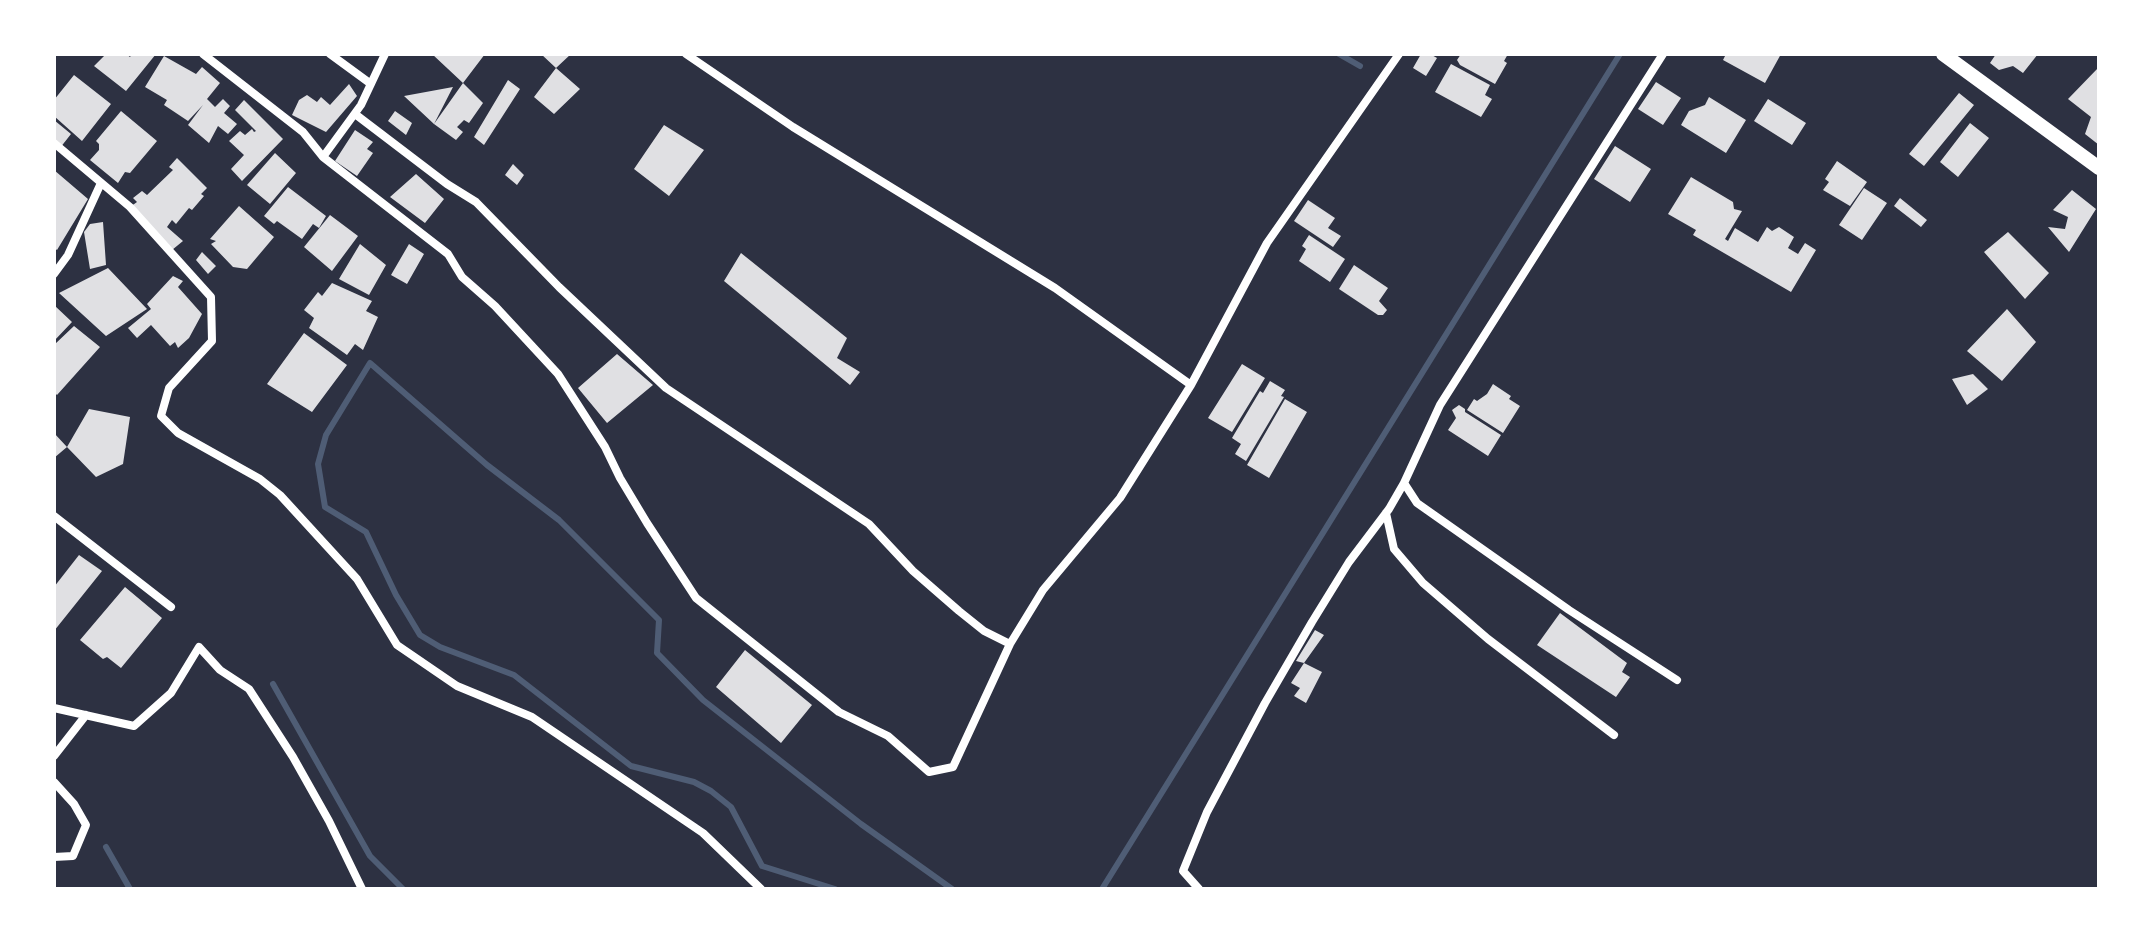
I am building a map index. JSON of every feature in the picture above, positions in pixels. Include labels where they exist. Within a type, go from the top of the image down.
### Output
[{"type":"street","points":[[203,54],[303,132],[323,157],[448,254],[462,277],[495,306],[558,374],[696,598],[839,712],[888,736],[929,772],[953,767],[1010,644],[1043,590],[1120,498],[1191,385],[1267,243],[1399,54]]},
{"type":"street","points":[[330,54],[371,84]]},
{"type":"street","points":[[323,157],[355,114],[385,54]]},
{"type":"street","points":[[686,54],[793,127],[1055,288],[1191,385]]},
{"type":"street","points":[[1199,889],[1183,871],[1207,812],[1265,703],[1349,562],[1404,483],[1440,405],[1663,54]]},
{"type":"street","points":[[1943,54],[2099,168]]},
{"type":"street","points":[[355,114],[447,184],[476,202],[559,287],[666,388],[869,524],[913,571],[959,611],[984,631],[1010,644]]},
{"type":"street","points":[[54,143],[130,207],[211,297],[212,341],[169,388],[161,416],[178,433],[260,479],[280,495],[357,579],[397,645],[457,686],[532,717],[703,833],[761,889]]},
{"type":"street","points":[[54,274],[68,255],[101,183]]},
{"type":"street","points":[[1404,483],[1417,503],[1569,610],[1677,680]]},
{"type":"street","points":[[1386,513],[1394,549],[1423,583],[1488,639],[1614,735]]},
{"type":"street","points":[[54,516],[171,607]]},
{"type":"street","points":[[54,708],[134,726],[171,693],[199,647],[220,670],[249,689],[300,770],[362,889]]},
{"type":"street","points":[[54,756],[86,715]]},
{"type":"street","points":[[54,782],[74,804],[86,825],[73,856],[54,857]]},
{"type":"building","points":[[106,54],[126,54],[130,57],[132,54],[156,54],[126,91],[94,66]]},
{"type":"building","points":[[432,54],[485,54],[463,83]]},
{"type":"building","points":[[541,54],[571,54],[556,68]]},
{"type":"building","points":[[1421,54],[1437,58],[1426,76],[1413,68]]},
{"type":"building","points":[[1461,54],[1508,54],[1504,61],[1507,63],[1495,84],[1460,65],[1457,60]]},
{"type":"building","points":[[1726,54],[1781,54],[1765,83],[1723,60]]},
{"type":"building","points":[[1996,54],[2038,54],[2023,73],[2013,66],[1999,70],[1990,63]]},
{"type":"building","points":[[164,56],[196,74],[202,67],[220,83],[207,99],[215,107],[223,99],[230,106],[224,113],[237,124],[228,134],[218,126],[209,143],[188,125],[203,105],[188,121],[164,105],[167,100],[145,87]]},
{"type":"building","points":[[1451,64],[1490,85],[1485,95],[1492,99],[1481,117],[1435,92]]},
{"type":"building","points":[[2099,67],[2099,145],[2085,134],[2091,117],[2068,99]]},
{"type":"building","points":[[556,68],[580,89],[554,114],[534,97]]},
{"type":"building","points":[[74,75],[111,104],[82,141],[54,116],[54,100]]},
{"type":"building","points":[[508,80],[520,89],[484,145],[474,137]]},
{"type":"building","points":[[1656,82],[1681,98],[1663,125],[1638,109]]},
{"type":"building","points":[[463,83],[483,103],[469,123],[464,120],[457,127],[463,132],[456,140],[434,124]]},
{"type":"building","points":[[349,84],[357,96],[326,132],[292,115],[299,100],[307,95],[317,102],[321,97],[330,105]]},
{"type":"building","points":[[453,87],[434,124],[404,96]]},
{"type":"building","points":[[1959,93],[1974,105],[1924,166],[1909,154]]},
{"type":"building","points":[[1709,97],[1746,120],[1726,153],[1681,125],[1689,111],[1705,105]]},
{"type":"building","points":[[1768,99],[1806,123],[1792,145],[1754,121]]},
{"type":"building","points":[[244,100],[283,139],[242,181],[231,169],[244,155],[229,141],[240,131],[245,135],[252,129],[256,131],[235,110]]},
{"type":"building","points":[[121,111],[157,141],[118,183],[90,160],[99,150],[96,141]]},
{"type":"building","points":[[395,111],[412,123],[406,135],[388,121]]},
{"type":"building","points":[[54,120],[71,134],[60,148],[54,142]]},
{"type":"building","points":[[1970,123],[1989,138],[1958,177],[1940,162]]},
{"type":"building","points":[[664,125],[704,150],[669,196],[634,169]]},
{"type":"building","points":[[355,130],[373,142],[367,149],[373,153],[357,176],[335,161]]},
{"type":"building","points":[[1615,146],[1651,169],[1630,202],[1594,179]]},
{"type":"building","points":[[275,153],[296,173],[270,204],[247,185]]},
{"type":"building","points":[[177,158],[207,188],[192,210],[189,208],[176,224],[172,220],[167,227],[183,241],[172,250],[130,207],[137,202],[133,198],[142,191],[147,195],[173,170],[169,167]]},
{"type":"building","points":[[1837,161],[1867,182],[1850,206],[1823,190],[1829,182],[1825,179]]},
{"type":"building","points":[[513,164],[524,175],[517,185],[505,175]]},
{"type":"building","points":[[54,170],[88,199],[57,250],[54,248]]},
{"type":"building","points":[[416,174],[444,199],[425,223],[390,197]]},
{"type":"building","points":[[1691,177],[1733,202],[1734,209],[1742,211],[1725,239],[1728,241],[1735,228],[1758,242],[1767,227],[1772,231],[1779,227],[1794,237],[1788,248],[1798,254],[1805,243],[1816,250],[1791,292],[1693,235],[1696,230],[1668,214]]},
{"type":"building","points":[[288,187],[326,216],[319,228],[313,224],[302,239],[277,221],[274,224],[264,216]]},
{"type":"building","points":[[1864,188],[1887,203],[1862,240],[1839,225]]},
{"type":"building","points":[[2072,190],[2096,209],[2069,252],[2048,227],[2065,229],[2068,217],[2053,210]]},
{"type":"building","points":[[1900,198],[1927,220],[1921,227],[1894,206]]},
{"type":"building","points":[[1308,200],[1335,218],[1328,228],[1341,236],[1333,247],[1294,221]]},
{"type":"building","points":[[239,206],[274,237],[247,269],[233,267],[211,244],[216,241],[210,239]]},
{"type":"building","points":[[330,215],[358,236],[332,271],[304,247]]},
{"type":"building","points":[[103,222],[106,265],[90,269],[84,232],[90,224]]},
{"type":"building","points":[[2008,232],[2049,273],[2025,299],[1984,252]]},
{"type":"building","points":[[1309,235],[1345,259],[1330,282],[1299,261],[1306,249],[1302,246]]},
{"type":"building","points":[[360,244],[386,265],[369,295],[339,279]]},
{"type":"building","points":[[409,244],[424,254],[407,284],[391,275]]},
{"type":"building","points":[[202,252],[216,266],[208,274],[196,260]]},
{"type":"building","points":[[741,253],[847,338],[837,358],[860,372],[850,385],[724,281]]},
{"type":"building","points":[[1354,265],[1388,288],[1379,301],[1387,310],[1383,315],[1378,315],[1339,289]]},
{"type":"building","points":[[108,268],[147,309],[106,336],[59,293]]},
{"type":"building","points":[[173,276],[183,281],[178,287],[202,314],[189,338],[178,348],[175,342],[170,346],[151,325],[137,338],[128,328],[151,309],[147,304]]},
{"type":"building","points":[[332,283],[372,301],[366,311],[378,317],[363,350],[355,344],[347,355],[309,328],[314,318],[304,310],[318,292],[322,296]]},
{"type":"building","points":[[54,305],[72,322],[54,341]]},
{"type":"building","points":[[2007,309],[2036,342],[2002,381],[1967,351]]},
{"type":"building","points":[[74,326],[100,347],[57,395],[54,392],[54,345]]},
{"type":"building","points":[[304,333],[347,365],[312,412],[267,384]]},
{"type":"building","points":[[617,354],[653,385],[607,423],[578,388]]},
{"type":"building","points":[[1242,364],[1265,378],[1232,432],[1208,418]]},
{"type":"building","points":[[1973,374],[1988,389],[1967,405],[1952,379]]},
{"type":"building","points":[[1270,381],[1285,390],[1281,396],[1284,397],[1246,461],[1235,454],[1241,444],[1232,438],[1260,391],[1263,393]]},
{"type":"building","points":[[1493,384],[1520,406],[1503,433],[1467,410],[1474,399],[1477,401],[1487,394]]},
{"type":"building","points":[[1285,399],[1307,412],[1269,478],[1247,465]]},
{"type":"building","points":[[1459,405],[1501,435],[1488,456],[1448,430],[1456,418],[1452,410]]},
{"type":"building","points":[[89,409],[130,417],[123,464],[96,477],[67,447]]},
{"type":"building","points":[[54,433],[67,447],[54,458]]},
{"type":"building","points":[[79,555],[102,571],[54,631],[54,587]]},
{"type":"building","points":[[125,587],[162,618],[121,668],[107,657],[103,659],[80,640]]},
{"type":"building","points":[[1560,613],[1627,663],[1622,672],[1630,677],[1616,697],[1537,645]]},
{"type":"building","points":[[1315,630],[1324,635],[1304,663],[1296,661]]},
{"type":"building","points":[[745,650],[812,705],[781,743],[716,687]]},
{"type":"building","points":[[1304,663],[1322,672],[1306,703],[1294,696],[1300,688],[1291,683]]},
{"type":"waterway","points":[[1339,54],[1360,66]]},
{"type":"waterway","points":[[1102,889],[1620,54]]},
{"type":"waterway","points":[[835,889],[762,866],[731,807],[711,791],[694,782],[631,766],[514,675],[440,647],[420,635],[396,595],[366,532],[325,507],[318,464],[326,435],[370,363],[487,465],[559,520],[659,620],[657,653],[703,700],[861,824],[952,889]]},
{"type":"waterway","points":[[273,684],[370,856],[403,889]]},
{"type":"waterway","points":[[106,847],[130,889]]}]
